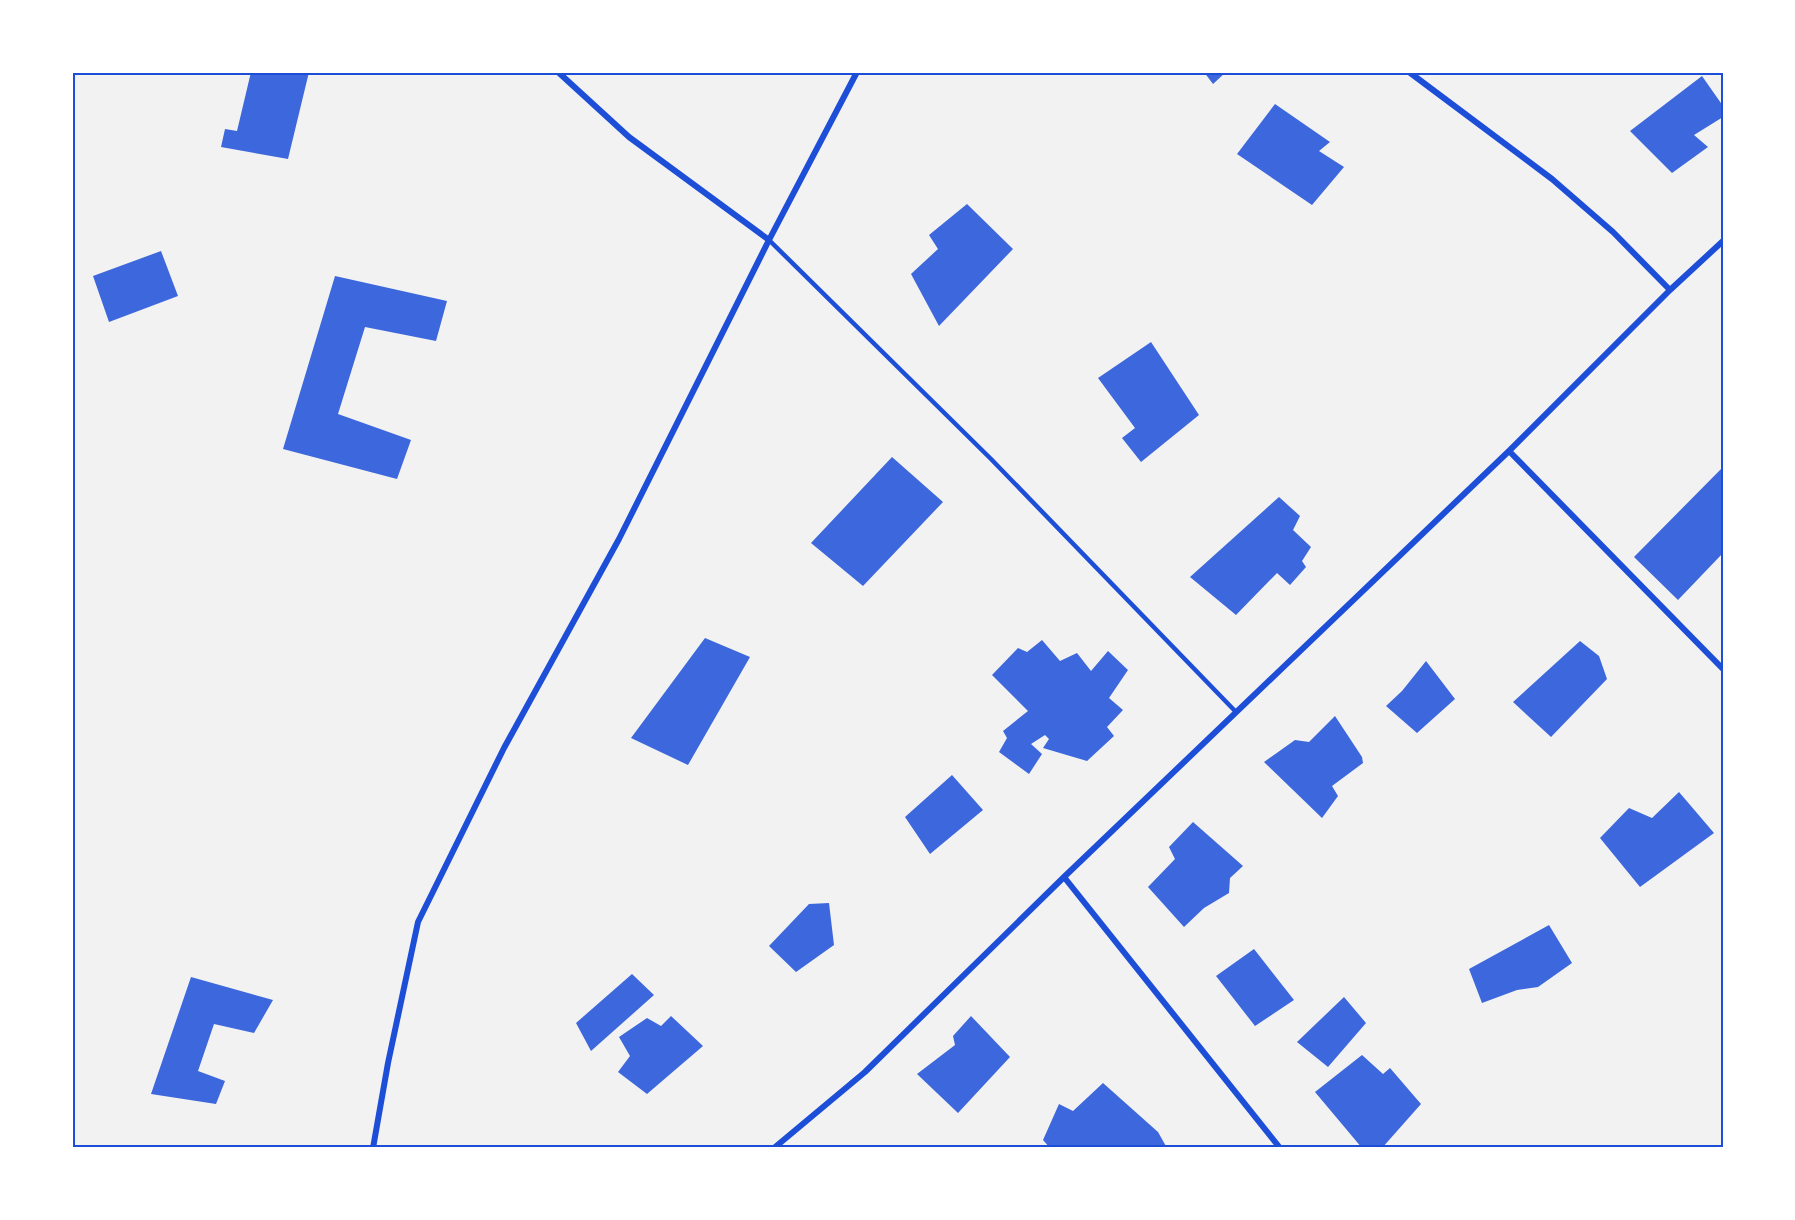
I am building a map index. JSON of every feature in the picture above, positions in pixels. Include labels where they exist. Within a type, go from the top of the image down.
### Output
[{"type":"street","points":[[558,72],[629,136],[769,240]]},
{"type":"street","points":[[373,1148],[388,1063],[418,922],[504,748],[619,539],[769,240],[857,72]]},
{"type":"street","points":[[1409,72],[1552,179],[1613,232],[1670,290]]},
{"type":"street","points":[[774,1148],[865,1072],[1509,451],[1670,290],[1723,241]]},
{"type":"street","points":[[1509,451],[1723,669]]},
{"type":"street","points":[[1064,878],[1280,1148]]},
{"type":"lane","points":[[769,240],[991,459],[1236,712]]},
{"type":"building","points":[[251,72],[309,72],[288,159],[221,147],[225,129],[237,131]]},
{"type":"building","points":[[1204,72],[1226,72],[1213,84]]},
{"type":"building","points":[[1702,76],[1723,106],[1723,117],[1694,135],[1708,147],[1672,173],[1630,131]]},
{"type":"building","points":[[1275,104],[1330,142],[1319,151],[1344,167],[1312,205],[1237,154]]},
{"type":"building","points":[[967,204],[1013,249],[939,326],[911,274],[938,249],[929,235]]},
{"type":"building","points":[[161,251],[178,296],[109,322],[93,276]]},
{"type":"building","points":[[335,276],[447,301],[436,341],[365,327],[338,414],[411,440],[397,479],[283,449]]},
{"type":"building","points":[[1151,342],[1199,415],[1141,462],[1122,438],[1135,428],[1098,378]]},
{"type":"building","points":[[892,457],[943,502],[863,586],[811,543]]},
{"type":"building","points":[[1723,467],[1723,553],[1678,600],[1634,557]]},
{"type":"building","points":[[1279,497],[1300,516],[1293,530],[1311,547],[1302,561],[1306,567],[1290,585],[1277,573],[1236,615],[1190,577]]},
{"type":"building","points":[[705,638],[750,657],[688,765],[631,738]]},
{"type":"building","points":[[1042,640],[1060,661],[1077,653],[1091,671],[1108,651],[1128,670],[1109,698],[1123,710],[1107,727],[1114,736],[1087,761],[1043,748],[1049,739],[1045,735],[1031,744],[1042,754],[1029,774],[999,752],[1007,738],[1003,731],[1028,711],[992,675],[1018,648],[1027,652]]},
{"type":"building","points":[[1580,641],[1599,656],[1607,679],[1551,737],[1513,702]]},
{"type":"building","points":[[1426,661],[1455,699],[1417,733],[1386,706],[1402,691]]},
{"type":"building","points":[[1335,716],[1362,757],[1363,763],[1332,786],[1338,796],[1322,818],[1264,762],[1295,740],[1309,742]]},
{"type":"building","points":[[952,775],[983,810],[930,854],[905,817]]},
{"type":"building","points":[[1679,792],[1714,833],[1640,887],[1600,838],[1629,808],[1652,818]]},
{"type":"building","points":[[1193,822],[1243,866],[1230,878],[1229,893],[1204,908],[1184,927],[1148,887],[1175,859],[1169,847]]},
{"type":"building","points":[[829,903],[834,945],[796,972],[769,946],[809,904]]},
{"type":"building","points":[[1549,925],[1572,963],[1538,987],[1517,990],[1482,1003],[1469,969]]},
{"type":"building","points":[[1254,949],[1294,1000],[1255,1026],[1216,976]]},
{"type":"building","points":[[632,974],[654,995],[591,1051],[576,1023]]},
{"type":"building","points":[[191,977],[273,1000],[254,1033],[214,1024],[198,1071],[225,1081],[216,1104],[151,1094]]},
{"type":"building","points":[[1344,997],[1366,1023],[1328,1067],[1297,1042]]},
{"type":"building","points":[[671,1016],[703,1046],[647,1094],[618,1072],[630,1056],[619,1037],[647,1018],[661,1026]]},
{"type":"building","points":[[971,1016],[1010,1057],[958,1113],[917,1074],[955,1045],[953,1036]]},
{"type":"building","points":[[1362,1055],[1383,1074],[1390,1068],[1421,1104],[1382,1148],[1362,1148],[1315,1092]]},
{"type":"building","points":[[1103,1083],[1158,1132],[1167,1148],[1050,1148],[1043,1140],[1059,1104],[1073,1111]]}]
